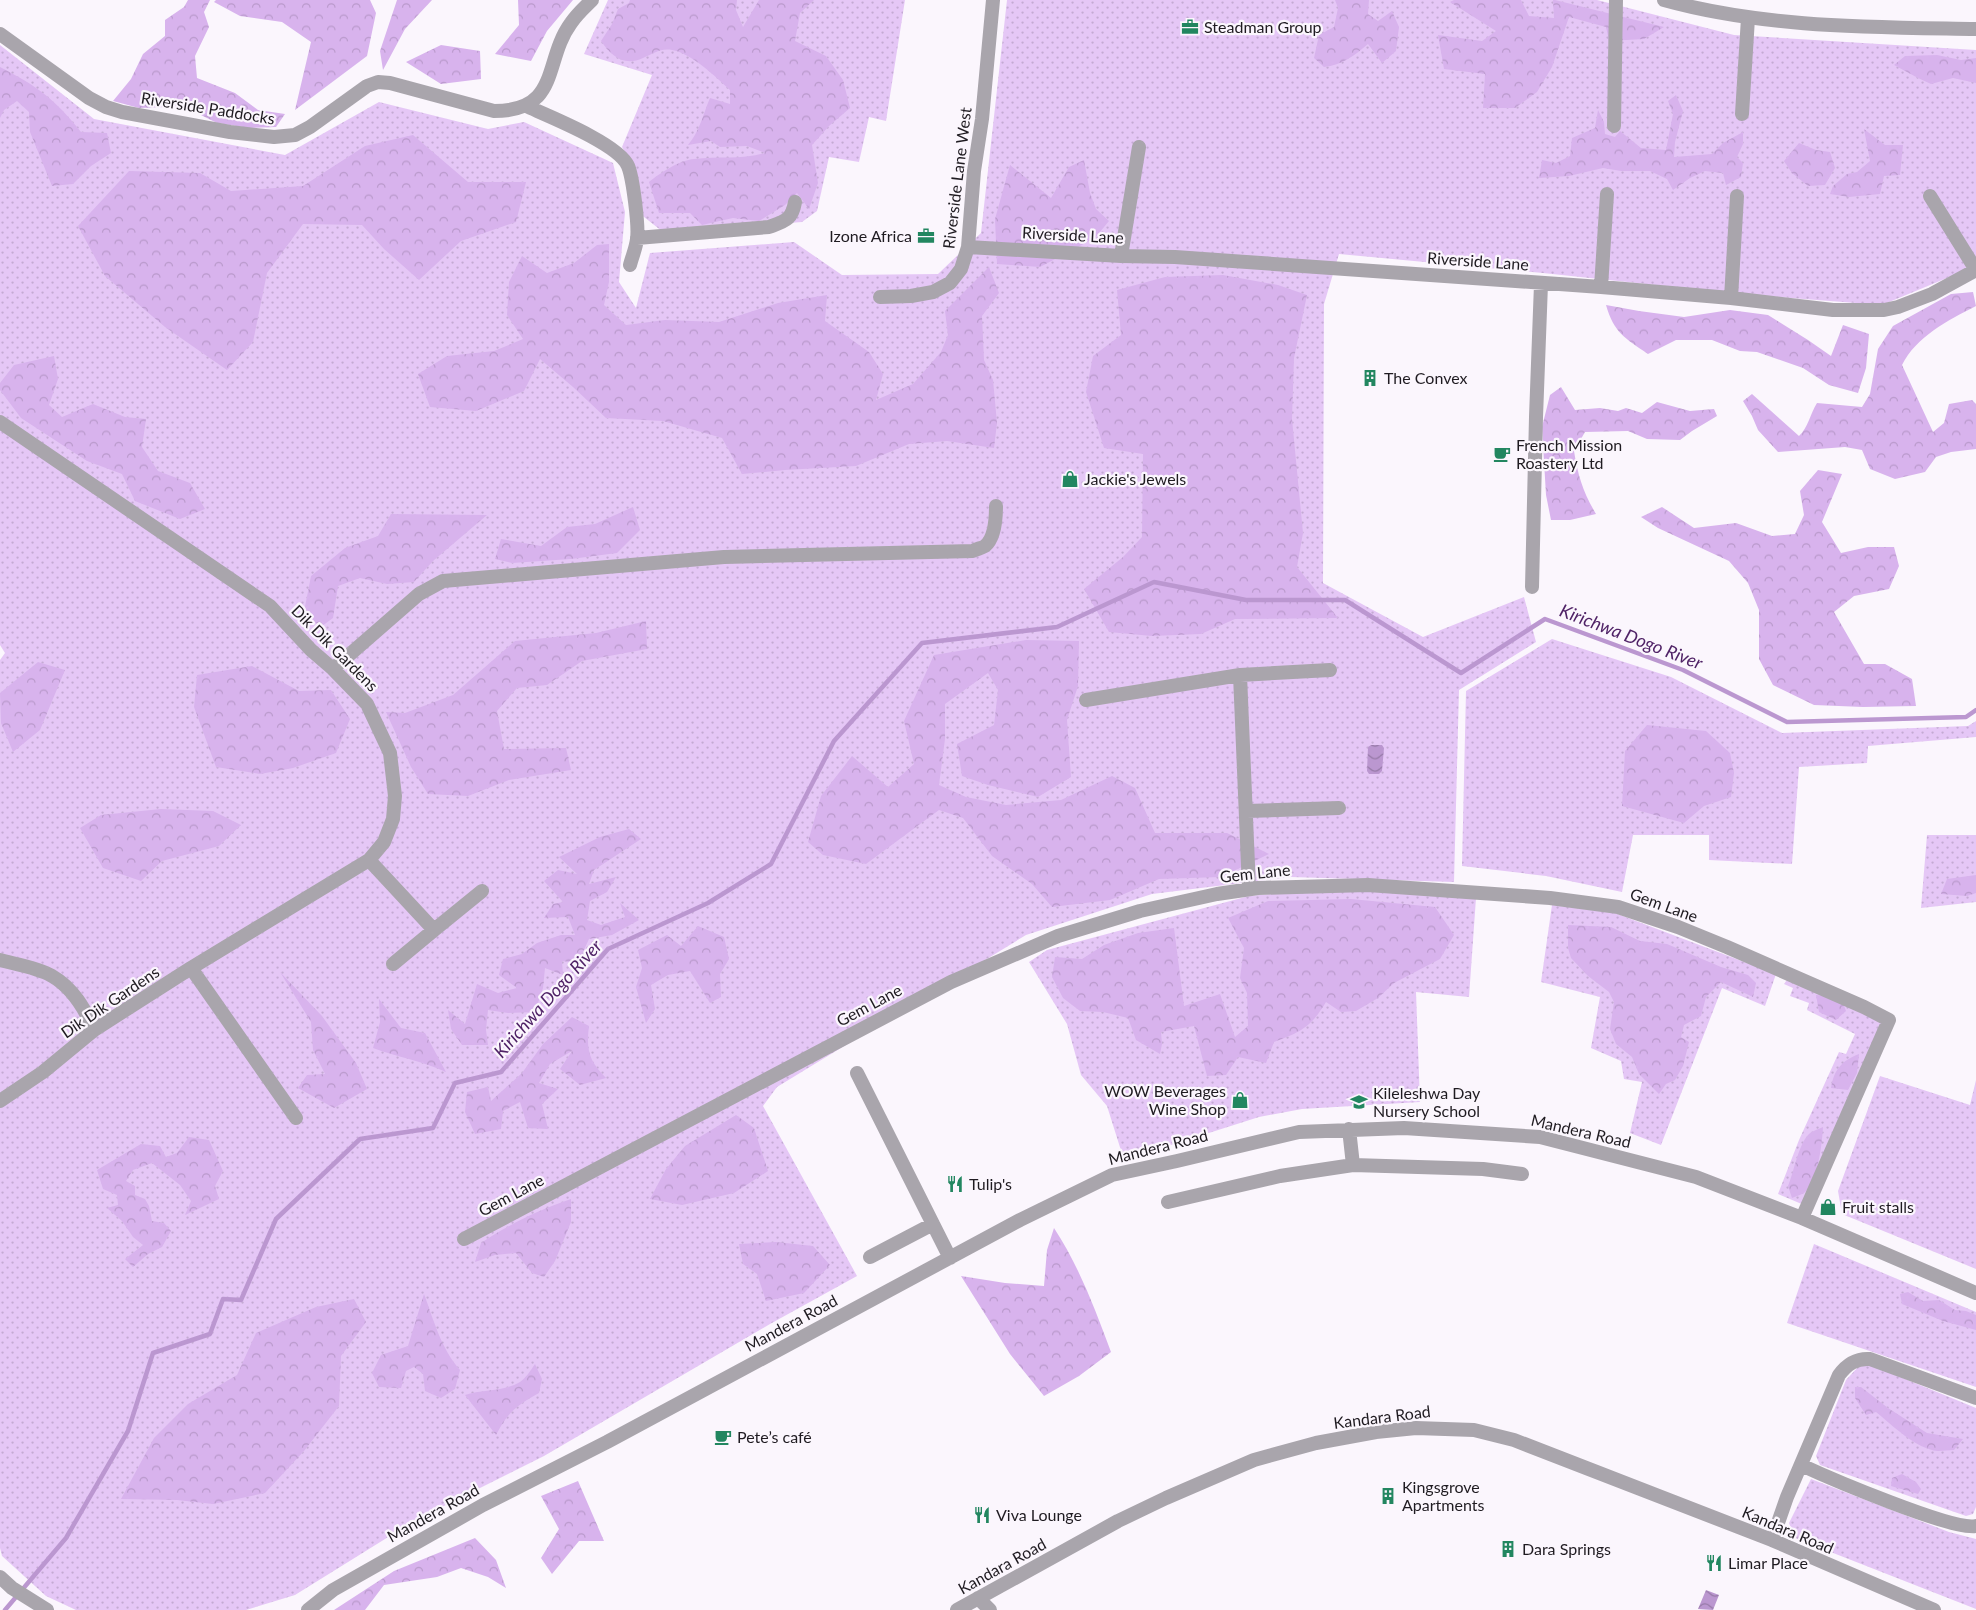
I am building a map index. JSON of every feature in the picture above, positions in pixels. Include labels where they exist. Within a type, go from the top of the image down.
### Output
[{"type":"street","points":[[592,0],[570,23],[559,46],[550,78],[541,92],[526,106],[588,135],[612,150],[628,165],[634,199],[637,238],[630,265]]},
{"type":"street","name":"Riverside Lane West","points":[[880,296],[911,296],[933,292],[950,283],[962,269],[968,247],[974,170],[982,119],[993,0]]},
{"type":"street","points":[[1614,126],[1616,0]]},
{"type":"street","points":[[1664,0],[1720,14],[1748,18],[1857,26],[1976,29]]},
{"type":"street","points":[[1742,114],[1748,18]]},
{"type":"street","name":"Riverside Paddocks","points":[[0,34],[90,98],[106,107],[122,112],[230,132],[274,137],[295,135],[367,86],[378,82],[390,82],[494,111],[511,111],[526,106]]},
{"type":"street","points":[[1121,256],[1139,147]]},
{"type":"street","points":[[1600,287],[1606,194]]},
{"type":"street","points":[[1731,298],[1737,196]]},
{"type":"street","points":[[1930,196],[1976,270]]},
{"type":"street","points":[[637,238],[769,227],[784,222],[793,214],[795,202]]},
{"type":"street","name":"Riverside Lane","points":[[968,247],[1121,256],[1175,257],[1600,287],[1731,298],[1833,310],[1884,310],[1932,294],[1976,270]]},
{"type":"street","points":[[1532,587],[1541,284]]},
{"type":"street","name":"Dik Dik Gardens","points":[[0,422],[270,606],[311,650],[367,704],[390,753],[395,796],[393,819],[384,842],[369,860],[191,968],[94,1030],[43,1072],[0,1101]]},
{"type":"street","points":[[333,670],[419,594],[443,580],[724,557],[973,551],[986,545],[993,531],[996,506]]},
{"type":"street","points":[[1086,700],[1240,675],[1330,670]]},
{"type":"street","points":[[1240,675],[1248,889]]},
{"type":"street","points":[[1246,811],[1339,808]]},
{"type":"street","points":[[369,860],[434,930]]},
{"type":"street","name":"Gem Lane","points":[[464,1239],[951,982],[1058,936],[1149,909],[1248,889],[1368,885],[1550,898],[1618,907],[1736,951],[1864,1007],[1889,1020],[1802,1218]]},
{"type":"street","points":[[393,964],[482,891]]},
{"type":"street","points":[[0,960],[51,975],[70,990],[85,1010],[94,1030]]},
{"type":"street","points":[[191,968],[296,1118]]},
{"type":"street","points":[[857,1073],[950,1258]]},
{"type":"street","points":[[1349,1129],[1353,1165]]},
{"type":"street","name":"Mandera Road","points":[[308,1610],[333,1590],[522,1484],[607,1442],[950,1258],[1112,1175],[1299,1132],[1349,1129],[1413,1129],[1540,1137],[1696,1177],[1802,1218],[1976,1294]]},
{"type":"street","points":[[1168,1202],[1280,1176],[1353,1165],[1483,1169],[1522,1174]]},
{"type":"street","points":[[870,1257],[932,1224]]},
{"type":"street","points":[[1772,1540],[1787,1497],[1839,1375],[1855,1361],[1870,1359],[1976,1398]]},
{"type":"street","name":"Kandara Road","points":[[958,1610],[1118,1521],[1254,1460],[1316,1443],[1376,1432],[1416,1428],[1455,1428],[1490,1433],[1550,1454],[1772,1540],[1934,1610]]},
{"type":"street","points":[[1801,1465],[1835,1480],[1943,1520],[1970,1527],[1976,1526]]},
{"type":"street","points":[[0,1577],[12,1588],[47,1610]]},
{"type":"street","points":[[978,1598],[990,1610]]},
{"type":"shaded area","points":[[608,0],[905,0],[886,121],[869,117],[859,162],[829,157],[817,211],[802,222],[663,232],[639,213],[634,167],[622,147],[652,75],[584,54]]},
{"type":"shaded area","points":[[1007,0],[1597,0],[1734,35],[1976,50],[1976,261],[1959,273],[1882,305],[1740,294],[1339,254],[1324,304],[1323,583],[1423,637],[1524,597],[1536,642],[1459,690],[1454,882],[1291,877],[1152,894],[1026,935],[777,1087],[763,1106],[857,1276],[770,1324],[544,1456],[414,1521],[295,1595],[246,1610],[76,1610],[46,1596],[2,1556],[0,1548],[0,660],[5,653],[0,645],[0,45],[94,119],[285,155],[379,102],[488,129],[524,122],[613,163],[625,212],[619,282],[636,308],[650,253],[794,242],[842,275],[938,274],[981,233]]},
{"type":"shaded area","points":[[1552,639],[1671,677],[1782,733],[1968,726],[1976,721],[1976,737],[1868,746],[1867,763],[1799,767],[1792,864],[1709,860],[1709,835],[1633,835],[1622,892],[1546,876],[1462,866],[1466,691]]},
{"type":"shaded area","points":[[1927,835],[1976,835],[1976,902],[1921,908]]},
{"type":"shaded area","points":[[1363,890],[1476,898],[1469,997],[1416,992],[1420,1102],[1302,1109],[1259,1117],[1124,1160],[1107,1106],[1081,1075],[1067,1024],[1029,962],[1047,950],[1249,896],[1299,891]]},
{"type":"shaded area","points":[[1552,905],[1615,913],[1776,974],[1765,1006],[1722,988],[1661,1145],[1630,1133],[1642,1082],[1624,1079],[1621,1061],[1591,1048],[1600,997],[1541,982]]},
{"type":"shaded area","points":[[1789,977],[1885,1021],[1804,1205],[1778,1194],[1799,1140],[1839,1052],[1846,1054],[1855,1034],[1807,1010],[1809,1003],[1790,996],[1793,988],[1784,984]]},
{"type":"shaded area","points":[[1880,1076],[1970,1105],[1976,1080],[1976,1269],[1842,1214],[1838,1191]]},
{"type":"shaded area","points":[[1814,1244],[1976,1312],[1976,1387],[1787,1323]]},
{"type":"shaded area","points":[[1871,1365],[1976,1408],[1976,1507],[1973,1514],[1966,1516],[1820,1465],[1816,1456],[1846,1380],[1859,1366]]},
{"type":"shaded area","points":[[1811,1479],[1949,1532],[1976,1539],[1976,1609],[1795,1538],[1789,1523]]},
{"type":"green space","points":[[188,0],[210,0],[204,12],[209,27],[195,56],[197,78],[235,93],[258,110],[285,114],[276,127],[249,128],[217,123],[197,113],[170,107],[139,108],[113,101],[131,79],[143,54],[165,36],[165,20],[184,7]]},
{"type":"green space","points":[[216,0],[370,0],[376,13],[367,56],[295,110],[311,42],[282,22],[240,16],[214,2]]},
{"type":"green space","points":[[397,0],[432,0],[405,29],[383,70],[380,51]]},
{"type":"green space","points":[[518,0],[573,0],[547,31],[531,61],[495,54],[519,25]]},
{"type":"green space","points":[[630,0],[737,0],[736,10],[743,27],[759,0],[814,0],[800,13],[795,41],[826,56],[843,80],[850,108],[829,126],[812,145],[818,183],[809,209],[797,193],[785,205],[759,221],[733,218],[702,225],[690,213],[659,213],[649,182],[670,168],[694,159],[765,153],[747,146],[720,147],[711,141],[688,145],[698,128],[710,98],[730,104],[730,90],[703,66],[679,52],[664,50],[636,60],[624,61],[609,51],[601,41],[612,24],[618,9],[629,3]]},
{"type":"green space","points":[[1335,0],[1369,0],[1368,14],[1378,21],[1392,11],[1399,27],[1396,51],[1382,63],[1368,44],[1348,59],[1324,67],[1314,58],[1319,35],[1334,27],[1338,8]]},
{"type":"green space","points":[[1454,0],[1521,0],[1529,16],[1554,18],[1553,0],[1555,0],[1664,27],[1644,39],[1609,41],[1606,27],[1569,17],[1552,67],[1537,92],[1515,108],[1483,108],[1485,74],[1444,69],[1438,35],[1482,41],[1496,31],[1450,2]]},
{"type":"green space","points":[[441,45],[480,51],[481,79],[441,84],[406,62]]},
{"type":"green space","points":[[1937,55],[1961,60],[1976,58],[1976,83],[1953,78],[1931,84],[1894,65],[1905,56]]},
{"type":"green space","points":[[0,67],[45,94],[81,132],[107,133],[111,153],[91,166],[73,184],[52,186],[30,132],[29,112],[17,101],[4,110],[0,118]]},
{"type":"green space","points":[[1676,95],[1683,111],[1675,142],[1674,157],[1712,154],[1723,143],[1743,132],[1743,144],[1737,157],[1743,163],[1741,177],[1726,185],[1723,173],[1705,171],[1690,178],[1673,190],[1667,179],[1650,171],[1621,171],[1603,168],[1569,176],[1539,178],[1542,160],[1556,163],[1570,156],[1572,138],[1595,128],[1598,110],[1604,122],[1605,134],[1615,137],[1620,131],[1641,148],[1666,150],[1673,114],[1668,101]]},
{"type":"green space","points":[[1864,129],[1885,145],[1903,145],[1900,175],[1884,176],[1880,194],[1849,197],[1830,194],[1833,186],[1847,174],[1857,172],[1870,161]]},
{"type":"green space","points":[[413,135],[468,182],[526,182],[516,222],[461,241],[419,280],[384,249],[362,225],[303,224],[267,273],[253,342],[227,370],[165,327],[105,276],[78,226],[129,171],[200,173],[231,191],[303,186],[365,146]]},
{"type":"green space","points":[[1799,143],[1816,150],[1830,152],[1835,168],[1825,185],[1808,186],[1792,173],[1784,161]]},
{"type":"green space","points":[[1084,160],[1090,193],[1096,209],[1109,221],[1095,238],[1040,267],[997,264],[995,219],[1010,165],[1051,198],[1069,167]]},
{"type":"green space","points":[[609,244],[609,282],[604,305],[626,325],[665,320],[719,322],[778,303],[827,295],[825,321],[869,352],[883,374],[876,400],[913,384],[941,352],[948,335],[945,311],[989,267],[999,293],[982,316],[984,360],[993,380],[997,423],[994,448],[947,441],[909,444],[856,466],[742,474],[722,438],[663,421],[606,418],[540,359],[524,391],[476,411],[430,407],[418,374],[447,356],[494,351],[523,339],[507,315],[509,282],[522,256],[547,273],[574,263],[597,245]]},
{"type":"green space","points":[[1223,275],[1278,285],[1307,295],[1294,358],[1292,419],[1303,533],[1297,567],[1338,618],[1235,619],[1201,634],[1152,636],[1109,632],[1084,589],[1123,557],[1142,537],[1143,454],[1104,448],[1086,392],[1093,356],[1121,335],[1117,290],[1165,277]]},
{"type":"green space","points":[[1973,292],[1976,306],[1934,330],[1916,346],[1902,365],[1933,432],[1944,423],[1949,404],[1972,400],[1976,404],[1976,449],[1951,452],[1936,457],[1925,472],[1895,479],[1870,469],[1862,450],[1845,447],[1778,452],[1758,430],[1743,401],[1752,394],[1799,436],[1805,429],[1817,403],[1862,407],[1870,394],[1878,349],[1893,326],[1951,294]]},
{"type":"green space","points":[[1606,305],[1684,317],[1730,310],[1768,315],[1831,356],[1843,325],[1869,334],[1866,368],[1858,393],[1829,385],[1803,368],[1757,352],[1740,351],[1712,340],[1676,340],[1648,354],[1621,334],[1613,322]]},
{"type":"green space","points":[[54,356],[58,379],[49,405],[62,417],[93,404],[125,417],[146,419],[142,447],[158,471],[190,483],[205,509],[180,519],[135,501],[122,474],[87,461],[21,418],[0,390],[0,383],[14,365]]},
{"type":"green space","points":[[1561,387],[1575,410],[1600,408],[1618,411],[1626,408],[1642,413],[1657,402],[1690,411],[1714,409],[1717,416],[1680,440],[1647,439],[1628,431],[1585,432],[1574,451],[1582,484],[1596,514],[1570,520],[1551,520],[1546,495],[1542,427],[1550,395]]},
{"type":"green space","points":[[1818,470],[1842,474],[1822,522],[1841,553],[1868,547],[1894,547],[1899,566],[1889,589],[1854,596],[1834,612],[1864,664],[1885,664],[1912,679],[1916,706],[1863,707],[1814,705],[1773,685],[1759,659],[1759,610],[1748,583],[1729,561],[1658,528],[1641,517],[1662,507],[1694,528],[1736,523],[1772,536],[1795,534],[1804,515],[1800,491]]},
{"type":"green space","points":[[633,507],[640,530],[617,553],[571,559],[512,563],[495,559],[501,539],[541,546],[567,527],[595,524]]},
{"type":"green space","points":[[391,514],[487,515],[433,561],[414,582],[387,584],[360,578],[338,586],[333,618],[322,626],[303,617],[311,576],[345,548],[378,536]]},
{"type":"green space","points":[[646,621],[647,649],[582,661],[547,685],[517,688],[497,711],[504,749],[566,748],[571,770],[509,780],[468,796],[428,794],[411,767],[386,712],[405,713],[453,695],[515,641],[596,633]]},
{"type":"green space","points":[[1026,640],[1079,641],[1078,686],[1067,720],[1071,777],[1038,797],[988,785],[962,776],[957,744],[994,725],[998,690],[988,673],[945,704],[945,739],[939,785],[966,797],[1006,805],[1061,800],[1112,776],[1135,788],[1155,833],[1227,833],[1269,854],[1221,877],[1159,879],[1110,900],[1052,907],[1032,884],[992,856],[963,818],[939,810],[866,864],[823,855],[808,842],[821,796],[852,756],[888,787],[914,764],[904,721],[934,655]]},
{"type":"green space","points":[[38,662],[65,670],[40,730],[13,752],[1,723],[0,693]]},
{"type":"green space","points":[[252,666],[299,691],[331,690],[350,719],[336,753],[293,768],[260,774],[216,767],[194,707],[197,675]]},
{"type":"green space","points":[[1647,725],[1706,731],[1730,753],[1734,773],[1731,797],[1704,806],[1684,823],[1622,806],[1625,751]]},
{"type":"green space","points":[[161,809],[213,811],[241,825],[219,846],[162,861],[141,881],[103,868],[80,828],[101,815]]},
{"type":"green space","points":[[629,829],[641,839],[594,870],[589,884],[616,877],[607,892],[590,901],[587,920],[601,925],[625,917],[620,903],[639,920],[612,935],[589,939],[578,963],[562,961],[563,975],[545,968],[543,988],[535,1012],[508,1013],[488,1010],[486,1030],[488,1045],[462,1045],[451,1029],[448,1010],[465,1024],[477,984],[498,993],[517,988],[499,975],[503,959],[522,954],[537,943],[561,935],[575,935],[568,917],[544,918],[553,904],[563,902],[544,881],[558,870],[577,874],[559,857],[600,837]]},
{"type":"green space","points":[[1976,875],[1976,893],[1967,896],[1941,894],[1947,879]]},
{"type":"green space","points":[[1351,899],[1435,907],[1454,935],[1440,959],[1394,983],[1378,998],[1356,1011],[1341,1012],[1326,1002],[1304,1028],[1274,1042],[1266,1063],[1238,1057],[1226,1075],[1207,1076],[1194,1026],[1161,1032],[1162,1044],[1160,1054],[1136,1040],[1128,1018],[1103,1012],[1080,1011],[1063,998],[1052,977],[1055,957],[1082,959],[1104,945],[1138,933],[1174,928],[1184,1006],[1220,994],[1235,1037],[1248,1026],[1247,993],[1240,978],[1244,948],[1228,918],[1268,901]]},
{"type":"green space","points":[[1568,925],[1611,927],[1640,941],[1667,944],[1721,967],[1748,975],[1756,983],[1753,997],[1721,982],[1706,997],[1701,1016],[1684,1025],[1681,1037],[1689,1042],[1683,1066],[1675,1080],[1666,1084],[1659,1094],[1639,1074],[1632,1057],[1616,1044],[1610,1029],[1614,1002],[1609,992],[1588,976],[1571,958],[1568,948]]},
{"type":"green space","points":[[698,926],[724,937],[729,959],[720,974],[721,997],[710,1003],[690,971],[668,975],[651,985],[655,1009],[646,1023],[636,987],[642,968],[638,950],[667,935],[681,946]]},
{"type":"green space","points":[[280,972],[322,1016],[356,1063],[367,1089],[334,1108],[298,1088],[307,1075],[325,1074],[313,1050],[311,1022]]},
{"type":"green space","points":[[1816,995],[1828,996],[1843,1003],[1846,1011],[1836,1020],[1819,1012]]},
{"type":"green space","points":[[379,999],[401,1028],[425,1033],[446,1072],[373,1048],[380,1022]]},
{"type":"green space","points":[[572,1017],[589,1026],[588,1042],[590,1055],[606,1078],[580,1085],[560,1069],[572,1051],[550,1064],[539,1083],[558,1089],[542,1104],[548,1129],[528,1128],[520,1102],[503,1111],[501,1129],[475,1134],[465,1112],[467,1092],[488,1087],[491,1101],[522,1073],[543,1044]]},
{"type":"green space","points":[[1859,1054],[1857,1073],[1848,1090],[1831,1088],[1839,1067],[1847,1060]]},
{"type":"green space","points":[[736,1115],[754,1128],[768,1171],[734,1193],[682,1205],[650,1199],[666,1169],[685,1146]]},
{"type":"green space","points":[[1823,1127],[1822,1143],[1813,1180],[1804,1193],[1792,1198],[1788,1186],[1799,1152],[1808,1135]]},
{"type":"green space","points":[[189,1137],[209,1140],[223,1171],[215,1186],[219,1199],[185,1215],[191,1201],[180,1185],[152,1163],[133,1170],[126,1181],[135,1186],[135,1195],[145,1199],[149,1206],[152,1221],[164,1223],[171,1231],[162,1247],[148,1254],[133,1267],[125,1259],[143,1245],[133,1237],[122,1221],[107,1208],[118,1205],[117,1195],[103,1189],[97,1170],[141,1144],[160,1146],[166,1157],[177,1153]]},
{"type":"green space","points":[[571,1199],[571,1222],[555,1261],[544,1277],[532,1273],[516,1253],[495,1255],[475,1262],[481,1243],[524,1218]]},
{"type":"green space","points":[[1054,1228],[1079,1273],[1111,1352],[1079,1376],[1044,1396],[1010,1354],[961,1276],[1005,1283],[1044,1286],[1047,1250]]},
{"type":"green space","points":[[776,1242],[813,1246],[830,1265],[804,1293],[766,1301],[757,1274],[743,1264],[739,1244]]},
{"type":"green space","points":[[1908,1292],[1923,1301],[1939,1300],[1955,1310],[1966,1311],[1976,1315],[1976,1330],[1943,1321],[1902,1304],[1900,1294]]},
{"type":"green space","points":[[424,1294],[443,1343],[453,1362],[460,1370],[455,1389],[441,1398],[425,1391],[423,1374],[414,1367],[406,1371],[401,1388],[379,1387],[372,1373],[381,1355],[408,1346]]},
{"type":"green space","points":[[354,1299],[366,1322],[341,1356],[339,1406],[304,1451],[265,1493],[213,1504],[177,1500],[121,1499],[154,1438],[188,1404],[237,1375],[256,1333],[316,1307]]},
{"type":"green space","points":[[535,1364],[542,1379],[539,1393],[513,1410],[496,1435],[465,1395],[500,1389],[520,1382]]},
{"type":"green space","points":[[1855,1387],[1861,1387],[1888,1408],[1927,1433],[1963,1439],[1954,1450],[1938,1451],[1921,1446],[1905,1436],[1876,1412],[1866,1415],[1855,1398]]},
{"type":"green space","points":[[1902,1474],[1916,1482],[1921,1489],[1918,1494],[1891,1486],[1892,1478]]},
{"type":"green space","points":[[578,1481],[604,1541],[579,1541],[552,1574],[541,1558],[559,1529],[541,1496]]},
{"type":"green space","points":[[475,1538],[496,1560],[506,1588],[488,1577],[461,1568],[437,1577],[384,1585],[365,1610],[334,1610],[394,1571]]},
{"type":"water","points":[[1371,745],[1382,745],[1384,748],[1382,771],[1379,774],[1369,774],[1367,771],[1368,747]]},
{"type":"water","points":[[1706,1590],[1719,1595],[1713,1610],[1698,1609]]},
{"type":"waterway","name":"Kirichwa Dogo River","points":[[5,1610],[66,1538],[128,1431],[153,1353],[210,1334],[223,1299],[241,1300],[276,1219],[360,1139],[433,1128],[455,1083],[501,1072],[608,949],[708,903],[771,864],[834,741],[922,643],[1057,627],[1154,582],[1246,600],[1345,600],[1461,673],[1545,619],[1683,670],[1787,722],[1966,717],[1976,710]]},
{"type":"place","name":"Steadman Group","points":[[1190,27]]},
{"type":"place","name":"Izone Africa","points":[[926,236]]},
{"type":"place","name":"The Convex","points":[[1370,378]]},
{"type":"place","name":"French Mission Roastery Ltd","points":[[1502,454]]},
{"type":"place","name":"Jackie's Jewels","points":[[1070,479]]},
{"type":"place","name":"WOW Beverages Wine Shop","points":[[1240,1100]]},
{"type":"place","name":"Kileleshwa Day Nursery School","points":[[1359,1102]]},
{"type":"place","name":"Tulip's","points":[[955,1184]]},
{"type":"place","name":"Fruit stalls","points":[[1828,1207]]},
{"type":"place","name":"Pete’s café","points":[[723,1437]]},
{"type":"place","name":"Kingsgrove Apartments","points":[[1388,1496]]},
{"type":"place","name":"Viva Lounge","points":[[982,1515]]},
{"type":"place","name":"Dara Springs","points":[[1508,1549]]},
{"type":"place","name":"Limar Place","points":[[1714,1563]]}]
